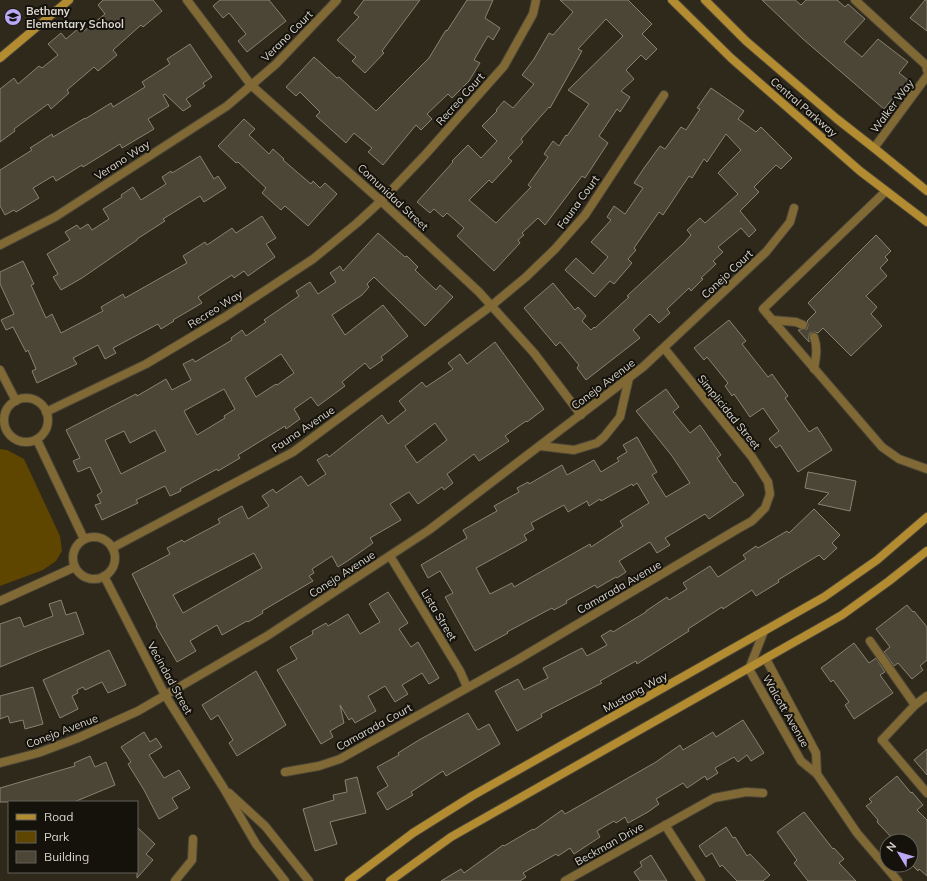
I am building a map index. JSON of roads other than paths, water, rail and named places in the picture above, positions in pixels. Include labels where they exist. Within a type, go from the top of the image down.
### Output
[{"type":"street","points":[[0,58],[69,0]]},
{"type":"street","name":"Comunidad Street","points":[[187,0],[251,85],[381,201],[479,292],[534,353],[581,414]]},
{"type":"street","name":"Verano Court","points":[[251,85],[276,64],[337,0]]},
{"type":"street","name":"Recreo Court","points":[[381,201],[425,155],[504,66],[533,14],[536,0]]},
{"type":"street","name":"Central Parkway","points":[[672,0],[731,58],[860,171],[927,222]]},
{"type":"street","name":"Central Parkway","points":[[705,0],[758,52],[837,119],[927,191]]},
{"type":"street","points":[[855,0],[926,65],[927,70]]},
{"type":"street","name":"Walker Way","points":[[874,148],[927,76]]},
{"type":"street","name":"Verano Way","points":[[0,245],[55,217],[227,106],[251,85]]},
{"type":"street","name":"Fauna Court","points":[[491,306],[526,277],[555,250],[585,215],[664,96]]},
{"type":"street","points":[[886,191],[763,309],[882,447],[899,458],[927,469]]},
{"type":"street","name":"Recreo Way","points":[[46,412],[146,364],[225,317],[313,259],[381,201]]},
{"type":"street","name":"Conejo Court","points":[[664,348],[766,252],[790,222],[794,208]]},
{"type":"street","name":"Fauna Avenue","points":[[112,548],[293,452],[491,306]]},
{"type":"street","points":[[772,320],[796,322],[803,325]]},
{"type":"street","points":[[814,337],[817,353],[814,368]]},
{"type":"street","name":"Conejo Avenue","points":[[0,763],[38,753],[78,738],[138,710],[267,636],[429,530],[629,378],[664,348]]},
{"type":"street","name":"Simplicidad Street","points":[[664,348],[752,457],[768,482],[770,494]]},
{"type":"street","points":[[0,370],[16,401]]},
{"type":"street","points":[[540,446],[574,450],[597,443],[604,437],[620,417],[629,378]]},
{"type":"street","points":[[23,398],[37,401],[46,412],[48,424],[42,436],[37,440],[22,442],[15,439],[3,429],[4,415],[7,410],[11,404],[23,398]]},
{"type":"street","points":[[37,440],[84,539]]},
{"type":"street","name":"Camarada Avenue","points":[[467,687],[752,521],[765,508],[770,494]]},
{"type":"street","name":"Mustang Way","points":[[349,881],[413,833],[472,796],[824,597],[877,560],[927,517]]},
{"type":"street","points":[[90,537],[103,539],[109,543],[112,548],[114,561],[113,567],[104,576],[97,579],[90,579],[79,572],[75,567],[73,554],[75,548],[84,539],[90,537]]},
{"type":"street","points":[[390,881],[451,837],[842,615],[927,551]]},
{"type":"street","name":"Lista Street","points":[[390,556],[460,671],[467,687]]},
{"type":"street","points":[[0,601],[75,567]]},
{"type":"street","name":"Vecindad Street","points":[[104,576],[165,695],[223,787],[256,844],[285,881]]},
{"type":"street","name":"Walcott Avenue","points":[[764,631],[749,668],[801,761],[817,774],[857,833],[898,881]]},
{"type":"street","points":[[870,641],[915,705]]},
{"type":"street","name":"Walcott Avenue","points":[[766,659],[816,753],[817,774]]},
{"type":"street","name":"Camarada Court","points":[[285,772],[319,766],[340,759],[467,687]]},
{"type":"street","points":[[927,696],[915,705],[882,740],[927,793]]},
{"type":"street","name":"Vecindad Street","points":[[223,787],[265,826],[309,881]]},
{"type":"street","name":"Beckman Drive","points":[[565,881],[714,798],[746,792],[763,793]]},
{"type":"street","points":[[665,825],[701,881]]},
{"type":"street","points":[[175,881],[192,860],[193,839]]},
{"type":"place","name":"Bethany Elementary School","points":[[13,17]]}]
